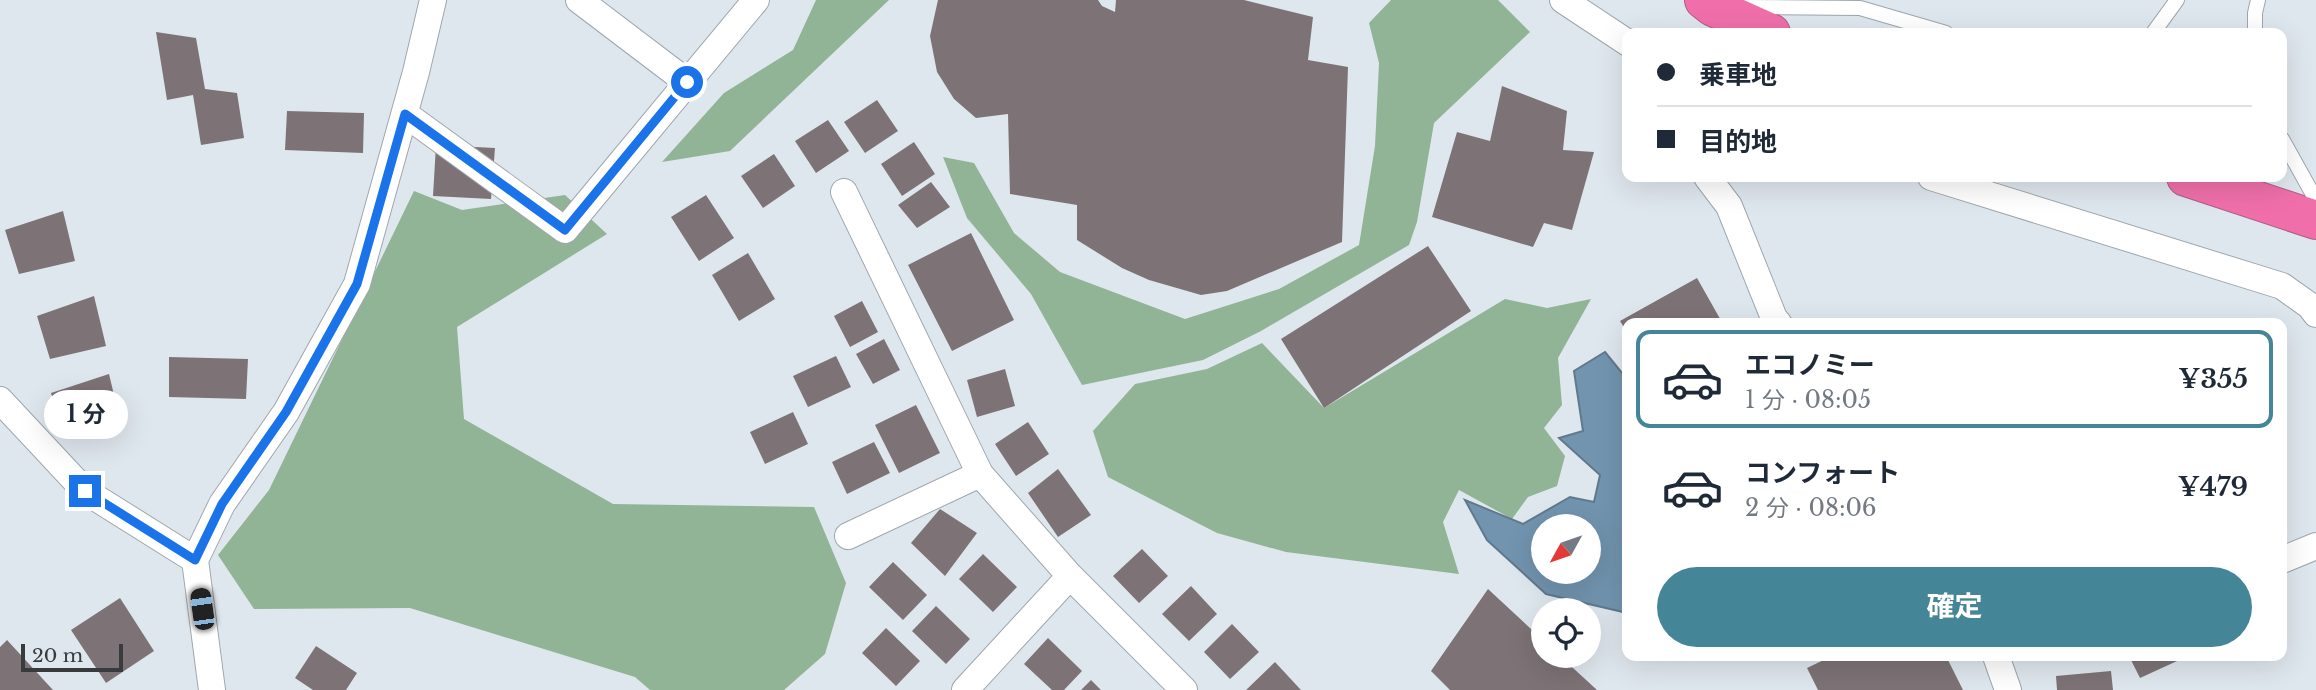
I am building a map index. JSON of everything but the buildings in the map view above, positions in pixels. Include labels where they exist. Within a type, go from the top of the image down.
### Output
[{"type":"highway","points":[[1709,3],[1762,28]]},
{"type":"highway","points":[[2201,182],[2316,220]]},
{"type":"street","points":[[213,690],[195,560],[222,504],[286,412],[357,284],[405,114],[433,0]]},
{"type":"street","points":[[579,0],[687,82]]},
{"type":"street","points":[[405,114],[565,230],[756,0]]},
{"type":"street","points":[[1563,0],[1622,43]]},
{"type":"street","points":[[1711,182],[1728,206],[1774,318]]},
{"type":"street","points":[[1947,182],[2282,286],[2310,306],[2316,314]]},
{"type":"street","points":[[844,192],[980,474],[1070,576],[1184,690]]},
{"type":"street","points":[[0,400],[85,491],[195,560]]},
{"type":"street","points":[[848,536],[980,474]]},
{"type":"street","points":[[2287,558],[2316,546]]},
{"type":"street","points":[[965,690],[1070,576]]},
{"type":"street","points":[[1998,661],[2008,690]]},
{"type":"lane","points":[[2157,28],[2177,0]]},
{"type":"lane","points":[[2255,28],[2258,0]]},
{"type":"lane","points":[[1709,3],[1860,8],[1929,28]]},
{"type":"lane","points":[[2287,148],[2316,200]]},
{"type":"green space","points":[[816,0],[889,0],[730,151],[662,162],[724,93],[793,50]]},
{"type":"green space","points":[[1391,0],[1498,0],[1530,32],[1434,123],[1417,222],[1409,245],[1261,331],[1203,360],[1082,385],[1031,294],[967,218],[943,157],[974,163],[1014,233],[1060,272],[1185,319],[1279,289],[1359,245],[1375,146],[1379,63],[1369,23]]},
{"type":"green space","points":[[414,191],[462,210],[565,195],[607,234],[457,327],[464,419],[613,504],[814,507],[846,583],[825,654],[784,690],[650,690],[635,677],[410,608],[254,609],[218,555],[269,490]]},
{"type":"green space","points":[[1505,299],[1547,308],[1591,299],[1558,358],[1562,405],[1544,428],[1565,456],[1557,486],[1528,497],[1512,519],[1459,490],[1443,522],[1459,574],[1286,552],[1217,533],[1108,477],[1093,431],[1135,384],[1207,369],[1262,343],[1324,408]]},
{"type":"water","points":[[1605,352],[1622,373],[1622,612],[1601,607],[1601,598],[1563,598],[1546,594],[1535,584],[1601,584],[1601,514],[1540,514],[1570,497],[1594,502],[1600,475],[1559,438],[1583,431],[1574,371]]},
{"type":"water","points":[[1465,500],[1523,524],[1531,519],[1531,580],[1487,540]]},
{"type":"route","points":[[85,491],[195,560],[222,504],[286,412],[357,284],[405,114],[565,230],[687,82]]}]
